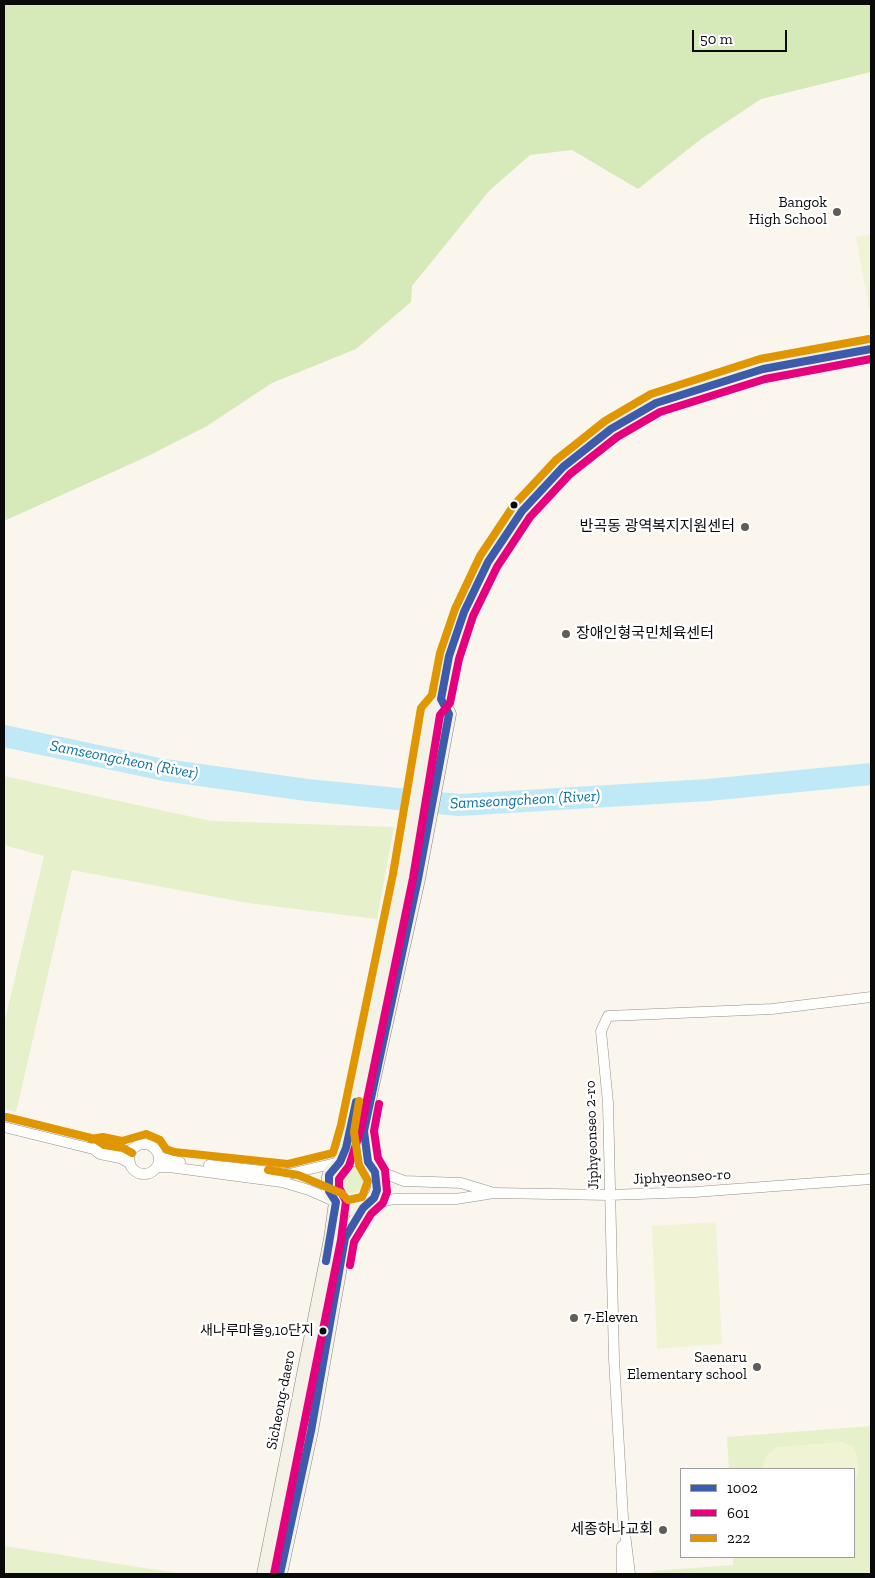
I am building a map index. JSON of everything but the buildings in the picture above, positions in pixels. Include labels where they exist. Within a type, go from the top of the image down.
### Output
[{"type":"street","points":[[280,1574],[311,1431],[345,1238],[377,1190],[378,1180],[370,1166],[364,1130],[371,1090],[418,880],[449,714],[442,698],[449,656],[464,612],[488,562],[522,511],[563,467],[611,429],[656,403],[763,369],[871,349]]},
{"type":"street","points":[[366,1206],[353,1211],[345,1210],[338,1206],[329,1191],[329,1175],[340,1162],[352,1127],[403,876],[430,711],[442,698]]},
{"type":"street","name":"Jiphyeonseo 2-ro","points":[[630,1574],[623,1518],[614,1359],[608,1104],[601,1031],[608,1016],[772,1008],[871,997]]},
{"type":"street","points":[[4,1127],[93,1149],[100,1154],[120,1158],[130,1163]]},
{"type":"street","points":[[93,1149],[102,1146],[123,1151],[132,1150],[140,1144],[150,1145],[158,1162],[169,1167],[282,1182],[309,1190],[336,1202]]},
{"type":"street","points":[[132,1150],[130,1163],[134,1171],[149,1174],[158,1162]]},
{"type":"street","points":[[158,1162],[290,1174],[355,1158],[370,1166]]},
{"type":"street","name":"Jiphyeonseo-ro","points":[[370,1166],[404,1181],[461,1183],[494,1193]]},
{"type":"street","name":"Jiphyeonseo-ro","points":[[366,1206],[394,1199],[456,1199],[494,1193],[609,1195],[695,1192],[871,1179]]},
{"type":"street","name":"Sicheong-daero","points":[[264,1574],[331,1239],[336,1202]]},
{"type":"street","name":"Jiphyeonseo 2-ro","points":[[622,1574],[623,1518]]},
{"type":"green space","points":[[4,4],[871,4],[871,72],[761,99],[701,139],[638,189],[572,150],[530,155],[489,191],[412,286],[411,302],[356,349],[272,383],[207,426],[146,457],[4,521]]},
{"type":"green space","points":[[871,234],[871,309],[869,309],[856,237]]},
{"type":"green space","points":[[4,776],[211,821],[394,827],[377,919],[248,903],[72,870],[16,1112],[4,1109],[4,1024],[44,856],[4,845]]},
{"type":"green space","points":[[349,1164],[355,1165],[363,1173],[363,1185],[355,1193],[349,1194],[343,1193],[335,1185],[334,1179],[335,1173],[343,1165]]},
{"type":"green space","points":[[716,1222],[722,1344],[657,1349],[652,1226]]},
{"type":"green space","points":[[871,1426],[871,1574],[652,1574],[652,1571],[733,1565],[733,1558],[855,1558],[855,1468],[729,1468],[727,1437]]},
{"type":"green space","points":[[843,1442],[853,1447],[858,1458],[858,1476],[855,1480],[855,1468],[762,1468],[766,1456],[777,1447]]},
{"type":"green space","points":[[4,1546],[183,1574],[4,1574]]},
{"type":"waterway","name":"Samseongcheon (River)","points":[[4,736],[164,770],[307,790],[459,805],[708,790],[871,774]]},
{"type":"transit line","name":"222","points":[[91,1139],[103,1137],[122,1141],[146,1134],[160,1140],[166,1149],[174,1152],[288,1164],[333,1153],[341,1125],[393,874],[421,708],[432,695],[440,653],[455,609],[480,556],[514,505],[556,460],[605,421],[651,394],[760,359],[869,339]]},
{"type":"transit line","name":"1002","points":[[280,1574],[311,1431],[345,1238],[363,1208],[374,1198],[377,1190],[375,1172],[368,1162],[364,1131],[418,879],[449,714],[441,699],[449,656],[464,612],[488,562],[522,511],[563,467],[611,429],[656,403],[763,369],[871,349]]},
{"type":"transit line","name":"601","points":[[274,1574],[341,1240],[346,1201],[339,1188],[339,1179],[349,1166],[361,1129],[413,878],[440,715],[450,703],[459,659],[473,616],[497,567],[530,517],[570,474],[617,437],[660,412],[765,379],[871,359]]},
{"type":"transit line","name":"222","points":[[268,1170],[298,1175],[341,1193],[348,1200],[362,1197],[368,1181],[359,1165],[354,1132],[359,1101]]},
{"type":"transit line","name":"1002","points":[[326,1261],[336,1202],[329,1191],[329,1175],[340,1162],[346,1148],[356,1102]]},
{"type":"transit line","name":"601","points":[[350,1265],[354,1242],[371,1214],[383,1203],[387,1192],[385,1170],[378,1158],[374,1131],[379,1104]]},
{"type":"transit line","name":"222","points":[[6,1117],[95,1139],[104,1145],[123,1148],[132,1153]]},
{"type":"place","name":"Bangok High School","points":[[837,212]]},
{"type":"place","name":"반곡동 광역복지지원센터","points":[[745,527]]},
{"type":"place","name":"장애인형국민체육센터","points":[[566,634]]},
{"type":"place","name":"7-Eleven","points":[[574,1318]]},
{"type":"place","name":"새나루마을9,10단지","points":[[323,1331]]},
{"type":"place","name":"Saenaru Elementary school","points":[[757,1367]]},
{"type":"place","name":"세종하나교회","points":[[663,1530]]}]
